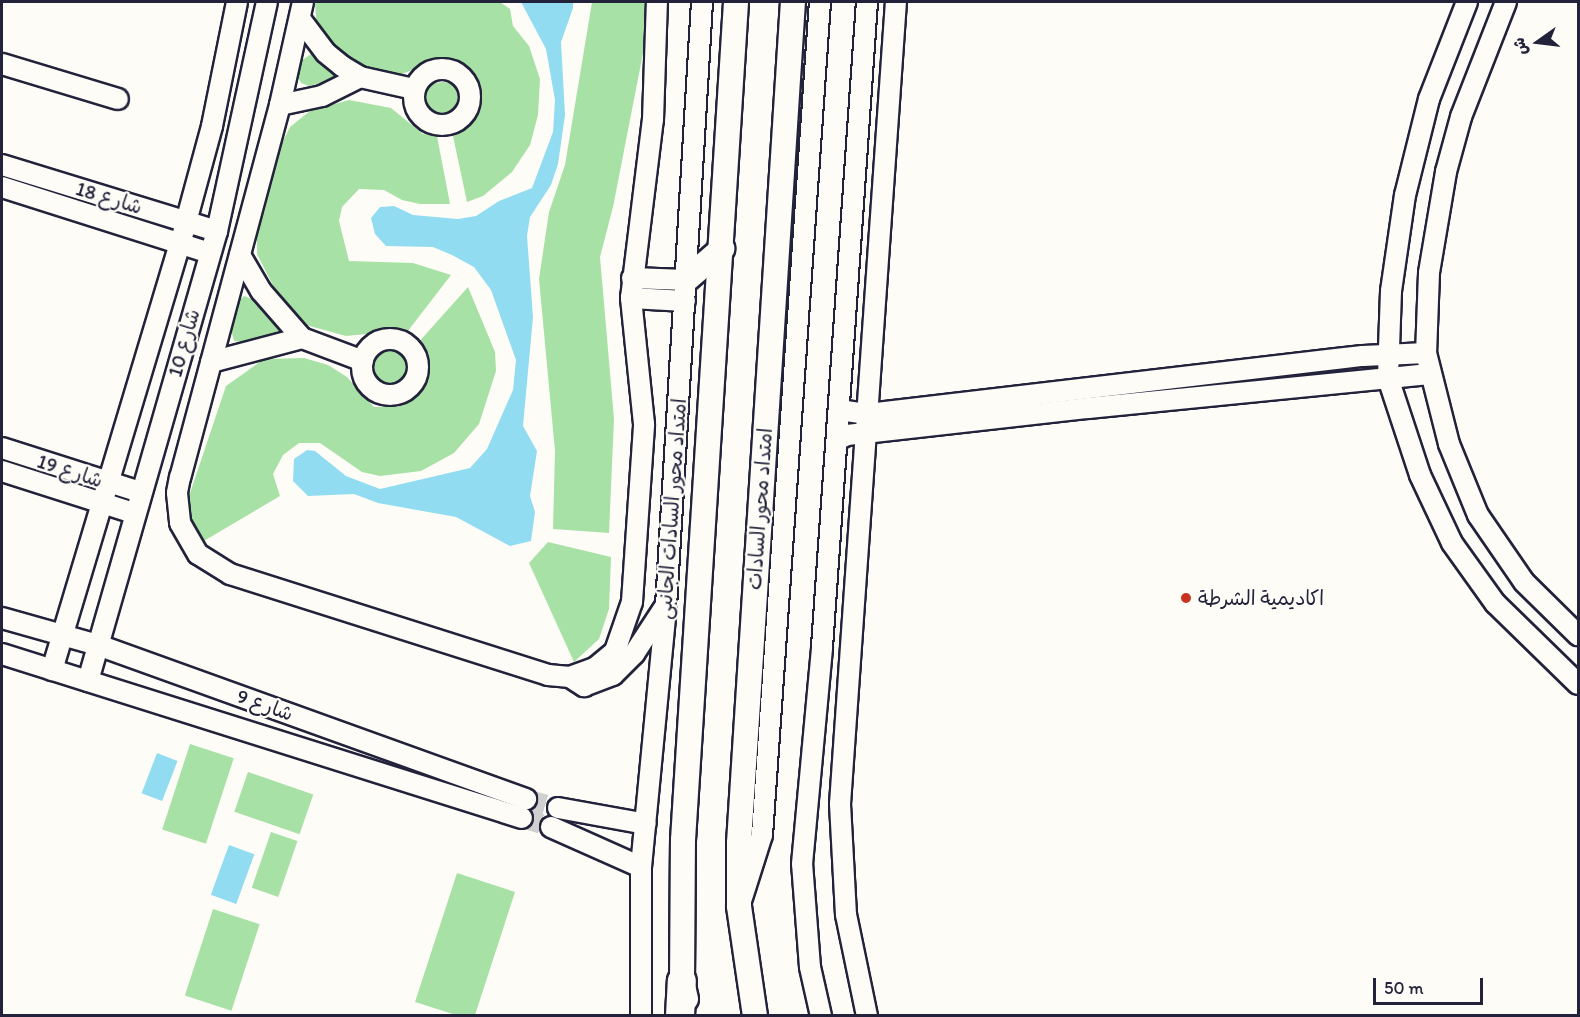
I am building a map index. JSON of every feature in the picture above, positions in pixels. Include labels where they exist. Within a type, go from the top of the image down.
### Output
[{"type":"highway","points":[[680,1016],[682,981]]},
{"type":"main road","points":[[690,1016],[682,981],[683,840],[736,2]]},
{"type":"main road","name":"امتداد محور السادات","points":[[755,1016],[739,906],[739,843],[793,2]]},
{"type":"main road","points":[[686,290],[722,249]]},
{"type":"street","name":"شارع 10","points":[[52,670],[180,244],[212,126],[237,2]]},
{"type":"street","name":"شارع 10","points":[[88,681],[140,492],[217,231],[267,2]]},
{"type":"street","points":[[302,10],[280,105],[177,494],[180,524],[198,554],[213,566],[249,581],[548,675],[570,677],[595,668],[615,651],[632,602],[644,424],[631,298],[651,143],[657,2]]},
{"type":"street","name":"امتداد محور السادات الجانبى","points":[[641,1016],[641,867],[666,606],[702,2]]},
{"type":"street","points":[[739,906],[762,835],[820,2]]},
{"type":"street","points":[[821,1016],[810,967],[802,864],[837,440],[867,2]]},
{"type":"street","points":[[867,1016],[846,915],[840,834],[847,682],[867,434],[896,2]]},
{"type":"street","points":[[1467,2],[1429,99],[1405,195],[1391,291],[1386,355],[1388,378],[1420,475],[1452,543],[1495,603],[1578,684]]},
{"type":"street","points":[[1506,2],[1461,117],[1446,172],[1430,262],[1426,353],[1429,374],[1455,461],[1483,523],[1524,582],[1578,635]]},
{"type":"street","points":[[302,10],[326,53],[360,77],[414,89]]},
{"type":"street","points":[[2,64],[118,99]]},
{"type":"street","points":[[280,105],[322,96],[360,77]]},
{"type":"street","name":"شارع 18","points":[[2,165],[217,231]]},
{"type":"street","name":"شارع 18","points":[[2,187],[210,253]]},
{"type":"street","points":[[240,255],[261,291],[302,338],[363,361]]},
{"type":"street","points":[[632,278],[686,290]]},
{"type":"street","points":[[631,298],[686,290]]},
{"type":"street","points":[[212,362],[302,338]]},
{"type":"street","points":[[839,410],[868,414],[1386,355],[1426,353]]},
{"type":"street","points":[[837,440],[867,434],[1429,374]]},
{"type":"street","name":"شارع 19","points":[[2,448],[140,492]]},
{"type":"street","name":"شارع 19","points":[[2,471],[134,513]]},
{"type":"street","points":[[570,677],[584,686],[613,675],[634,654],[666,606]]},
{"type":"street","name":"شارع 9","points":[[2,618],[98,645],[526,799]]},
{"type":"street","name":"شارع 9","points":[[2,654],[522,818]]},
{"type":"street","points":[[215,722],[225,691]]},
{"type":"street","points":[[558,808],[646,824]]},
{"type":"street","points":[[551,827],[641,867]]},
{"type":"green space","points":[[315,2],[500,2],[510,9],[513,26],[529,46],[540,79],[538,115],[530,145],[512,172],[483,196],[467,202],[453,136],[473,114],[476,99],[473,79],[460,67],[442,59],[391,78],[349,64],[317,32]]},
{"type":"green space","points":[[592,2],[653,2],[613,207],[600,257],[614,419],[609,533],[553,529],[555,451],[539,279],[549,212],[565,165]]},
{"type":"green space","points":[[311,54],[320,58],[340,78],[309,86],[301,83],[296,74],[298,63]]},
{"type":"green space","points":[[443,82],[457,88],[463,102],[457,116],[443,122],[429,116],[423,102],[429,88]]},
{"type":"green space","points":[[349,100],[391,108],[423,134],[437,136],[450,204],[420,204],[402,200],[384,190],[359,189],[342,207],[339,221],[349,261],[413,263],[451,275],[404,336],[386,332],[346,336],[306,325],[286,311],[257,254],[257,230],[265,210],[275,157],[290,127],[310,111]]},
{"type":"green space","points":[[468,287],[495,352],[496,371],[479,424],[454,453],[421,471],[380,476],[362,472],[320,443],[299,443],[283,455],[273,474],[280,496],[197,545],[186,505],[226,386],[264,359],[304,358],[328,365],[347,377],[374,407],[398,407],[417,397],[423,388],[427,366],[417,344]]},
{"type":"green space","points":[[244,296],[257,301],[286,331],[245,342],[234,341],[229,321],[235,319],[233,306]]},
{"type":"green space","points":[[387,346],[401,352],[407,366],[401,380],[387,386],[373,380],[367,366],[373,352]]},
{"type":"green space","points":[[548,542],[611,557],[609,609],[599,639],[574,662],[529,563]]},
{"type":"green space","points":[[190,744],[234,758],[206,844],[162,830]]},
{"type":"green space","points":[[248,772],[313,794],[300,834],[234,812]]},
{"type":"green space","points":[[271,832],[297,841],[278,897],[252,888]]},
{"type":"green space","points":[[457,873],[515,892],[475,1015],[456,1015],[415,1002]]},
{"type":"green space","points":[[213,909],[260,924],[231,1011],[185,996]]},
{"type":"water","points":[[521,2],[573,2],[573,8],[561,42],[565,115],[558,164],[551,185],[530,217],[527,236],[533,317],[523,426],[537,451],[530,496],[535,512],[531,541],[510,546],[456,517],[378,503],[354,494],[308,496],[293,481],[294,459],[307,450],[315,451],[346,476],[380,489],[470,468],[487,449],[513,390],[516,360],[491,290],[474,267],[433,247],[386,246],[375,234],[371,218],[380,207],[394,206],[413,215],[458,219],[476,216],[499,201],[532,188],[553,132],[555,100],[546,49]]},
{"type":"water","points":[[157,753],[178,761],[162,801],[142,793]]},
{"type":"water","points":[[229,845],[254,854],[236,904],[211,895]]},
{"type":"tunnel","points":[[526,799],[558,808]]},
{"type":"tunnel","points":[[522,818],[551,827]]},
{"type":"place","name":"اكاديمية الشرطة","points":[[1186,598]]}]
